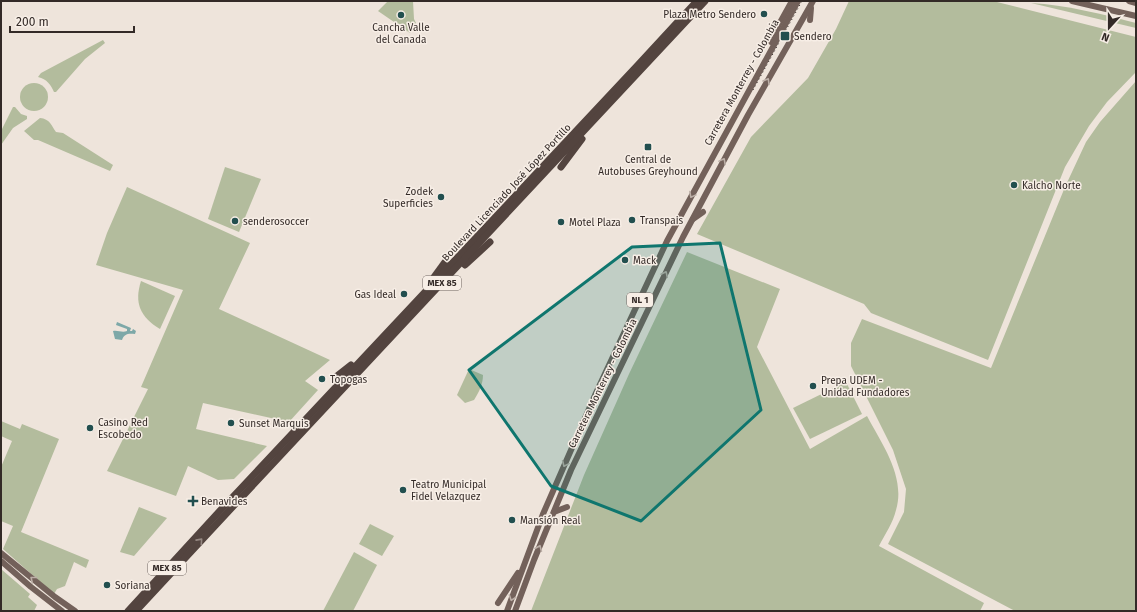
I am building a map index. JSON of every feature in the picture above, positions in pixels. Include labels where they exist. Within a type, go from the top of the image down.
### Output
[{"type":"highway","name":"MEX 85","points":[[671,34],[697,1]]},
{"type":"highway","name":"MEX 85","points":[[671,34],[705,1]]},
{"type":"highway","name":"Boulevard Licenciado José López Portillo","points":[[128,611],[444,281],[592,123],[671,34]]},
{"type":"highway","name":"Boulevard Licenciado José López Portillo","points":[[136,611],[208,528],[366,355],[671,34]]},
{"type":"highway","points":[[560,167],[592,123]]},
{"type":"highway","points":[[444,281],[490,242]]},
{"type":"highway","points":[[420,298],[445,262]]},
{"type":"highway","points":[[337,376],[366,355]]},
{"type":"main road","name":"NL 1","points":[[762,66],[777,28],[792,1]]},
{"type":"main road","name":"Carretera Monterrey - Colombia","points":[[507,611],[543,514],[596,393],[667,241],[798,1]]},
{"type":"main road","points":[[1072,1],[1136,17]]},
{"type":"main road","points":[[1129,1],[1136,3]]},
{"type":"main road","name":"Carretera Monterrey - Colombia","points":[[515,611],[571,470],[692,220],[748,115],[812,2]]},
{"type":"main road","points":[[810,20],[812,2]]},
{"type":"main road","points":[[692,220],[703,212]]},
{"type":"main road","points":[[554,512],[568,507]]},
{"type":"main road","points":[[1,553],[55,597],[75,611]]},
{"type":"main road","points":[[1,561],[62,611]]},
{"type":"main road","points":[[498,603],[523,567]]},
{"type":"main road","points":[[44,596],[55,597]]},
{"type":"main road","points":[[55,597],[56,606]]},
{"type":"highlighted area","points":[[720,243],[761,410],[641,521],[551,486],[469,370],[632,247]]},
{"type":"green space","points":[[388,1],[413,1],[414,19],[416,23],[410,33],[378,11]]},
{"type":"green space","points":[[849,1],[993,1],[1136,37],[1136,72],[1107,102],[1089,126],[1065,167],[988,360],[871,313],[864,304],[697,234],[751,137],[808,78],[836,29]]},
{"type":"green space","points":[[1031,3],[1084,10],[1110,16],[1136,23],[1136,28]]},
{"type":"green space","points":[[103,40],[105,43],[85,59],[56,92],[54,92],[46,81],[38,77],[41,73]]},
{"type":"green space","points":[[1136,81],[1136,611],[1015,611],[888,544],[904,512],[906,489],[893,450],[851,366],[851,343],[862,319],[991,368],[1065,187],[1086,142],[1100,122]]},
{"type":"green space","points":[[34,83],[44,87],[48,97],[44,107],[34,111],[24,107],[20,97],[24,87]]},
{"type":"green space","points":[[13,107],[15,107],[21,114],[27,116],[27,119],[13,128],[1,145],[1,131]]},
{"type":"green space","points":[[40,118],[48,121],[56,132],[63,133],[113,165],[110,171],[38,140],[34,140],[24,131]]},
{"type":"green space","points":[[225,167],[261,179],[239,232],[208,219]]},
{"type":"green space","points":[[127,187],[250,243],[219,309],[330,360],[305,381],[318,390],[289,422],[203,403],[196,429],[267,446],[234,479],[218,480],[188,466],[176,496],[107,471],[148,389],[141,387],[183,290],[96,265],[107,233]]},
{"type":"green space","points":[[687,252],[780,289],[757,347],[810,449],[867,416],[891,461],[898,485],[898,498],[895,515],[879,546],[984,603],[980,611],[531,611],[584,475],[629,374]]},
{"type":"green space","points":[[141,281],[175,296],[160,329],[148,320],[140,309],[138,296]]},
{"type":"green space","points":[[469,369],[483,375],[483,378],[478,394],[474,400],[465,403],[457,395]]},
{"type":"green space","points":[[846,382],[862,414],[810,439],[793,408]]},
{"type":"green space","points":[[1,421],[20,429],[22,424],[59,439],[21,532],[89,560],[86,568],[74,562],[65,586],[57,589],[54,594],[3,549],[13,526],[1,521],[1,467],[12,441],[1,436]]},
{"type":"green space","points":[[139,507],[167,518],[134,556],[120,552]]},
{"type":"green space","points":[[370,524],[394,536],[382,556],[359,544]]},
{"type":"green space","points":[[354,552],[377,565],[353,611],[323,611]]},
{"type":"green space","points":[[1,569],[30,594],[28,597],[37,605],[34,611],[1,611]]},
{"type":"water","points":[[117,322],[131,328],[130,331],[133,329],[136,331],[135,334],[127,334],[122,340],[115,339],[113,331],[127,331],[127,329],[116,325]]},
{"type":"railway","points":[[753,90],[802,1]]},
{"type":"place","name":"Plaza Metro Sendero","points":[[764,14]]},
{"type":"place","name":"Cancha Valle del Canada","points":[[401,15]]},
{"type":"place","name":"Sendero","points":[[785,36]]},
{"type":"place","name":"Central de Autobuses Greyhound","points":[[648,147]]},
{"type":"place","name":"Kalcho Norte","points":[[1014,185]]},
{"type":"place","name":"Zodek Superficies","points":[[441,197]]},
{"type":"place","name":"Transpais","points":[[632,220]]},
{"type":"place","name":"senderosoccer","points":[[235,221]]},
{"type":"place","name":"Motel Plaza","points":[[561,222]]},
{"type":"place","name":"Mack","points":[[625,260]]},
{"type":"place","name":"Gas Ideal","points":[[404,294]]},
{"type":"place","name":"Topogas","points":[[322,379]]},
{"type":"place","name":"Prepa UDEM - Unidad Fundadores","points":[[813,386]]},
{"type":"place","name":"Sunset Marquis","points":[[231,423]]},
{"type":"place","name":"Casino Red Escobedo","points":[[90,428]]},
{"type":"place","name":"Teatro Municipal Fidel Velazquez","points":[[403,490]]},
{"type":"place","name":"Benavides","points":[[193,501]]},
{"type":"place","name":"Mansión Real","points":[[512,520]]},
{"type":"place","name":"Soriana","points":[[107,585]]}]
